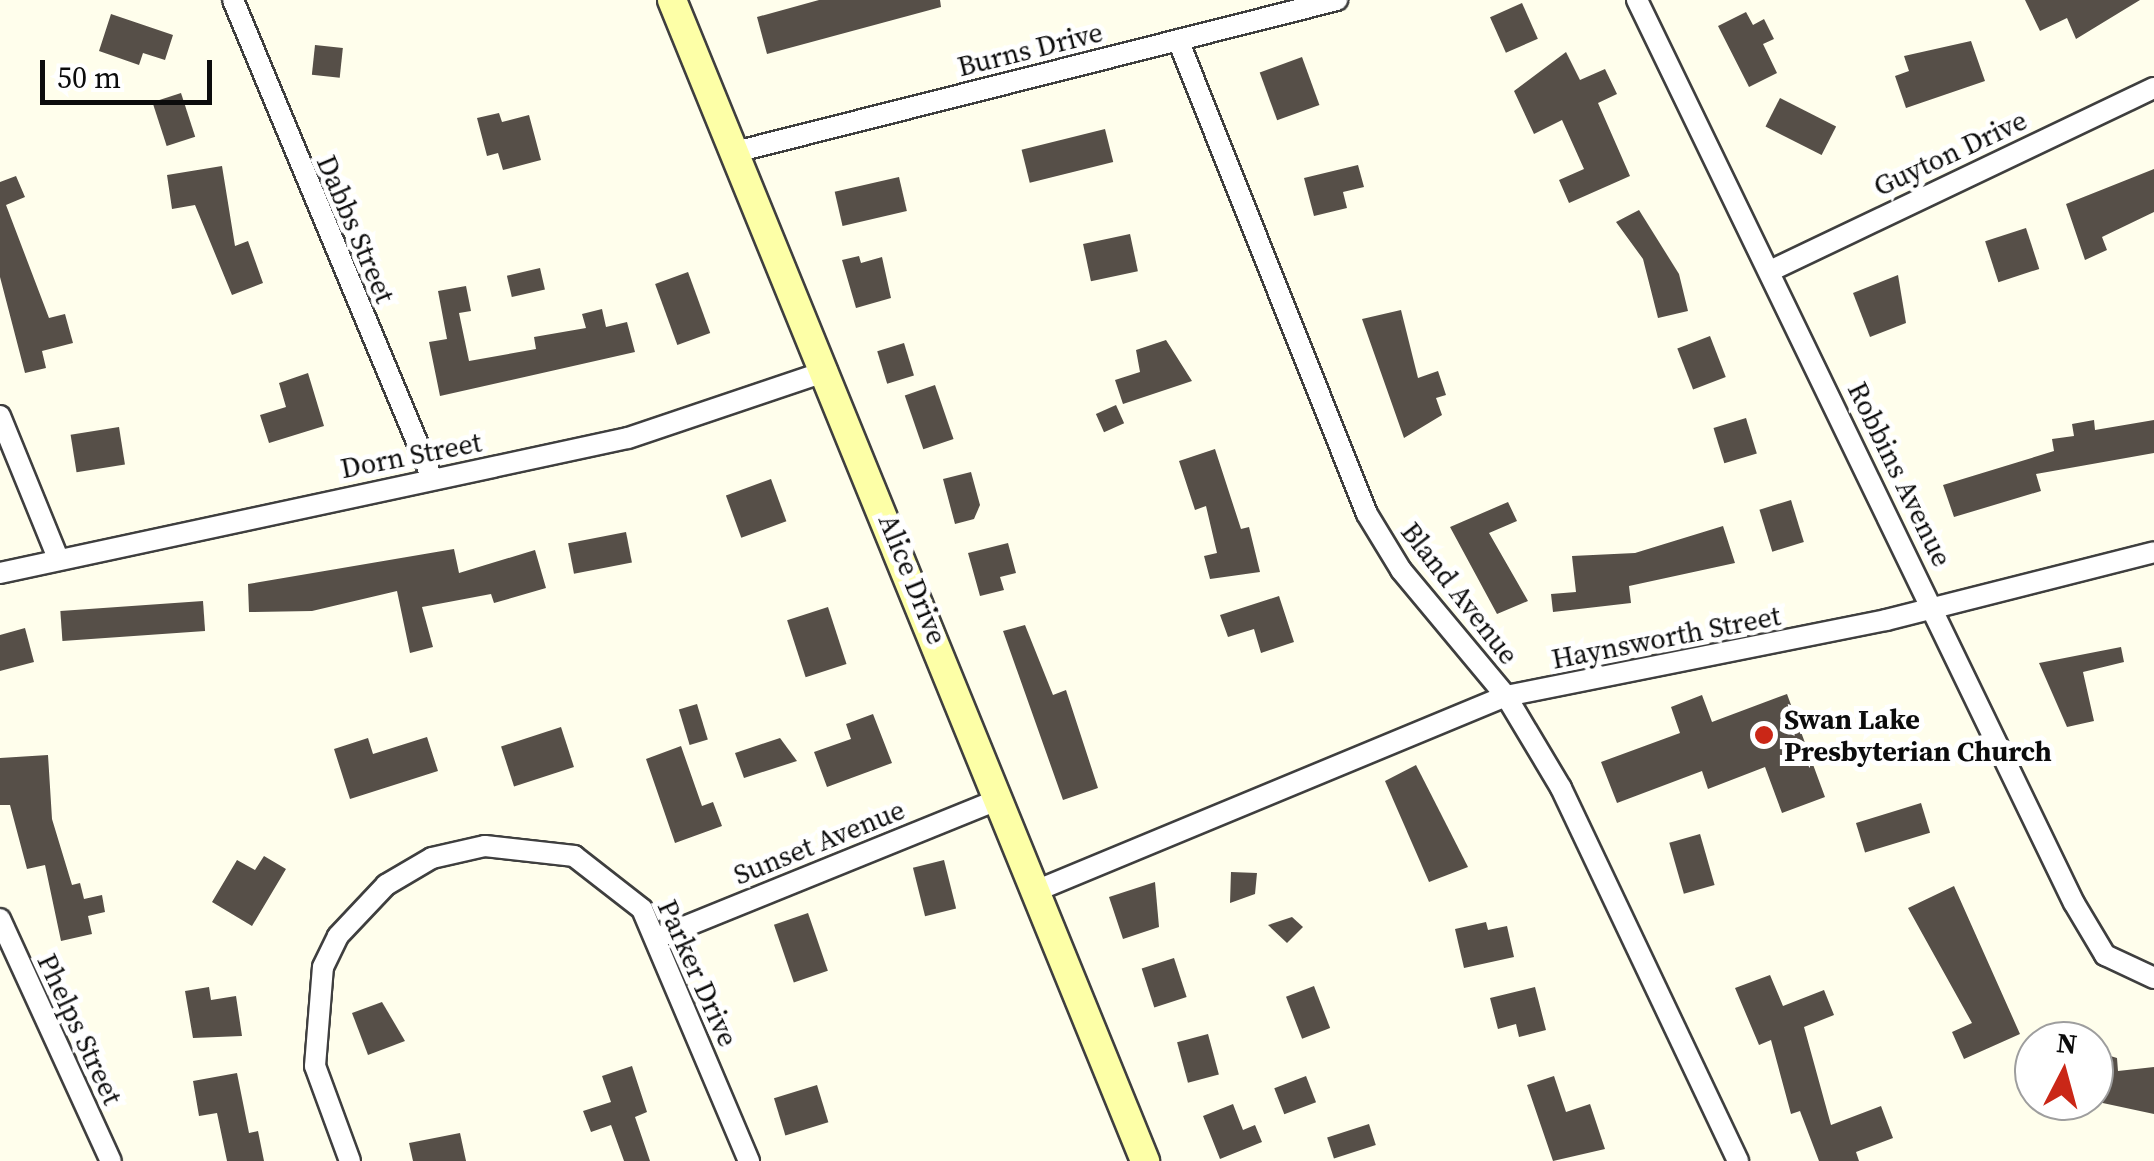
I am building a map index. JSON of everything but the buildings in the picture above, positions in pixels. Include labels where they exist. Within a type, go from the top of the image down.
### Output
[{"type":"main road","name":"Alice Drive","points":[[672,0],[827,371],[1146,1161]]},
{"type":"street","name":"Dabbs Street","points":[[233,0],[432,478]]},
{"type":"street","name":"Burns Drive","points":[[736,152],[1337,0]]},
{"type":"street","name":"Robbins Avenue","points":[[1637,0],[1932,602],[2074,903],[2120,966],[2154,978]]},
{"type":"street","name":"Bland Avenue","points":[[1178,40],[1368,514],[1506,696],[1561,788],[1738,1161]]},
{"type":"street","name":"Guyton Drive","points":[[1770,271],[2154,88]]},
{"type":"street","name":"Dorn Street","points":[[0,574],[58,558],[628,438],[827,371]]},
{"type":"street","points":[[0,416],[58,558]]},
{"type":"street","name":"Haynsworth Street","points":[[1038,890],[1506,696],[1886,620],[1932,602],[2154,552]]},
{"type":"street","name":"Sunset Avenue","points":[[657,938],[1001,798]]},
{"type":"street","name":"Parker Drive","points":[[350,1161],[315,1066],[314,997],[338,936],[386,885],[469,848],[534,848],[610,876],[657,938],[749,1161]]},
{"type":"street","name":"Phelps Street","points":[[0,919],[111,1161]]},
{"type":"place","name":"Swan Lake Presbyterian Church","points":[[1764,735]]}]
